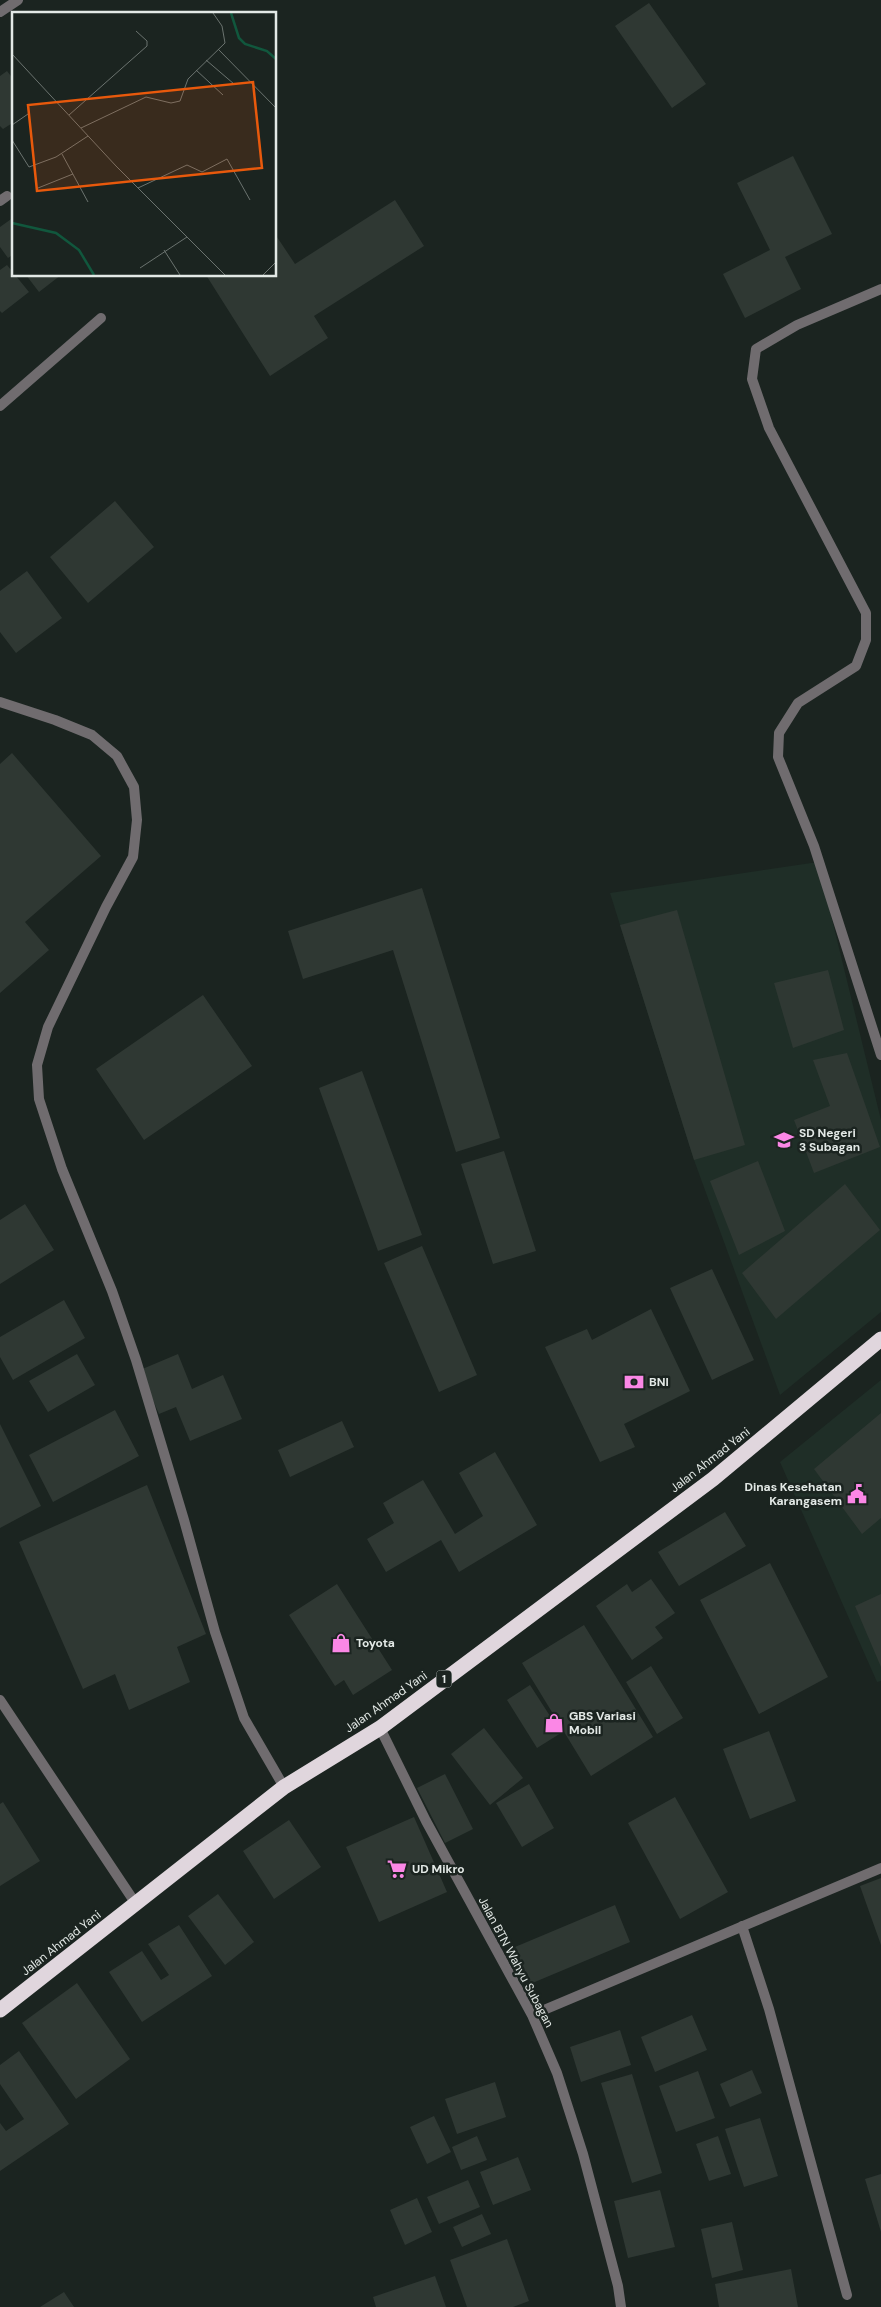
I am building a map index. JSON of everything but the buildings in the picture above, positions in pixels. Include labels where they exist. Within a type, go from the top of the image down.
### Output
[{"type":"highway","name":"Jalan Ahmad Yani","points":[[0,2010],[284,1787],[380,1728],[713,1479],[881,1338]]},
{"type":"street","points":[[0,12],[18,0]]},
{"type":"street","points":[[881,289],[797,325],[756,349],[752,379],[769,428],[866,613],[866,640],[856,666],[798,703],[779,733],[778,757],[814,846],[881,1055]]},
{"type":"street","points":[[0,406],[100,318]]},
{"type":"street","points":[[0,702],[55,720],[92,735],[117,756],[134,787],[137,820],[133,857],[106,907],[48,1027],[37,1065],[39,1099],[62,1169],[112,1290],[124,1325],[184,1520],[215,1632],[244,1718],[284,1787]]},
{"type":"street","points":[[0,1700],[136,1904]]},
{"type":"street","name":"Jalan BTN Wahyu Subagan","points":[[380,1728],[426,1821],[532,2014],[557,2073],[583,2154],[618,2286],[621,2307]]},
{"type":"street","points":[[532,2014],[881,1868]]},
{"type":"street","points":[[742,1926],[769,2009],[847,2295]]},
{"type":"shaded area","name":"SD Negeri 3 Subagan","points":[[818,862],[881,1120],[881,1312],[780,1395],[694,1160],[610,893]]},
{"type":"shaded area","points":[[881,1380],[881,1681],[877,1682],[780,1462]]},
{"type":"place","name":"SD Negeri 3 Subagan","points":[[784,1140]]},
{"type":"place","name":"BNI","points":[[634,1382]]},
{"type":"place","name":"Dinas Kesehatan Karangasem","points":[[857,1494]]},
{"type":"place","name":"Toyota","points":[[341,1643]]},
{"type":"place","name":"GBS Variasi Mobil","points":[[554,1723]]},
{"type":"place","name":"UD Mikro","points":[[397,1869]]}]
